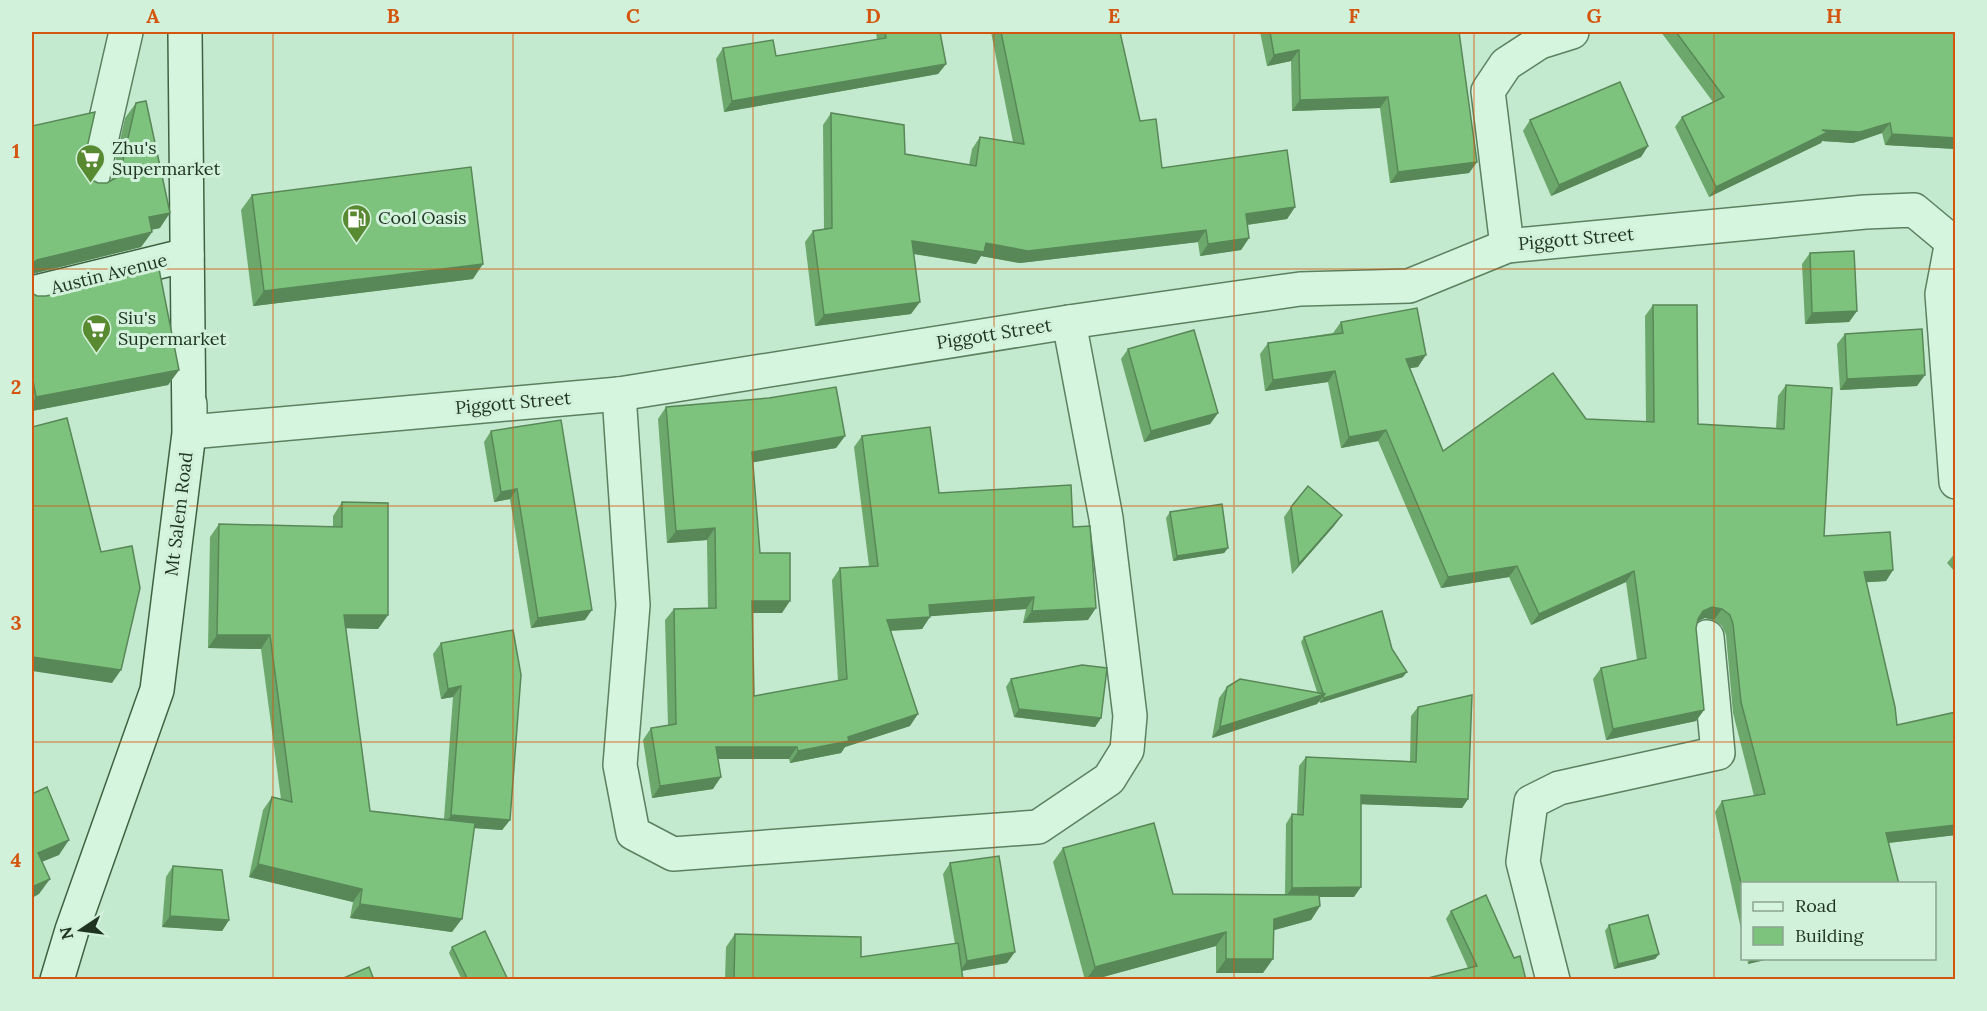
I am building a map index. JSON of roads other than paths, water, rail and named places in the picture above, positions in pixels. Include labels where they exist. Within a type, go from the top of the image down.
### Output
[{"type":"street","points":[[92,180],[126,32]]},
{"type":"street","name":"Mt Salem Road","points":[[57,980],[72,930],[157,690],[189,433],[185,32]]},
{"type":"street","points":[[1507,246],[1488,91],[1506,64],[1540,42],[1572,32]]},
{"type":"street","name":"Piggott Street","points":[[187,261],[190,432],[619,394],[1069,322],[1300,289],[1409,286],[1507,246],[1843,214],[1914,210],[1954,243]]},
{"type":"street","points":[[1954,243],[1942,294],[1956,482]]},
{"type":"street","name":"Austin Avenue","points":[[32,293],[187,261]]},
{"type":"street","points":[[619,394],[633,604],[620,765],[633,833],[673,854],[1038,827],[1109,779],[1127,750],[1130,716],[1106,518],[1069,322]]},
{"type":"street","points":[[1553,980],[1523,862],[1531,802],[1559,788],[1718,753],[1707,637]]},
{"type":"place","name":"Zhu's Supermarket","points":[[91,184]]},
{"type":"place","name":"Cool Oasis","points":[[357,244]]},
{"type":"place","name":"Siu's Supermarket","points":[[97,354]]}]
